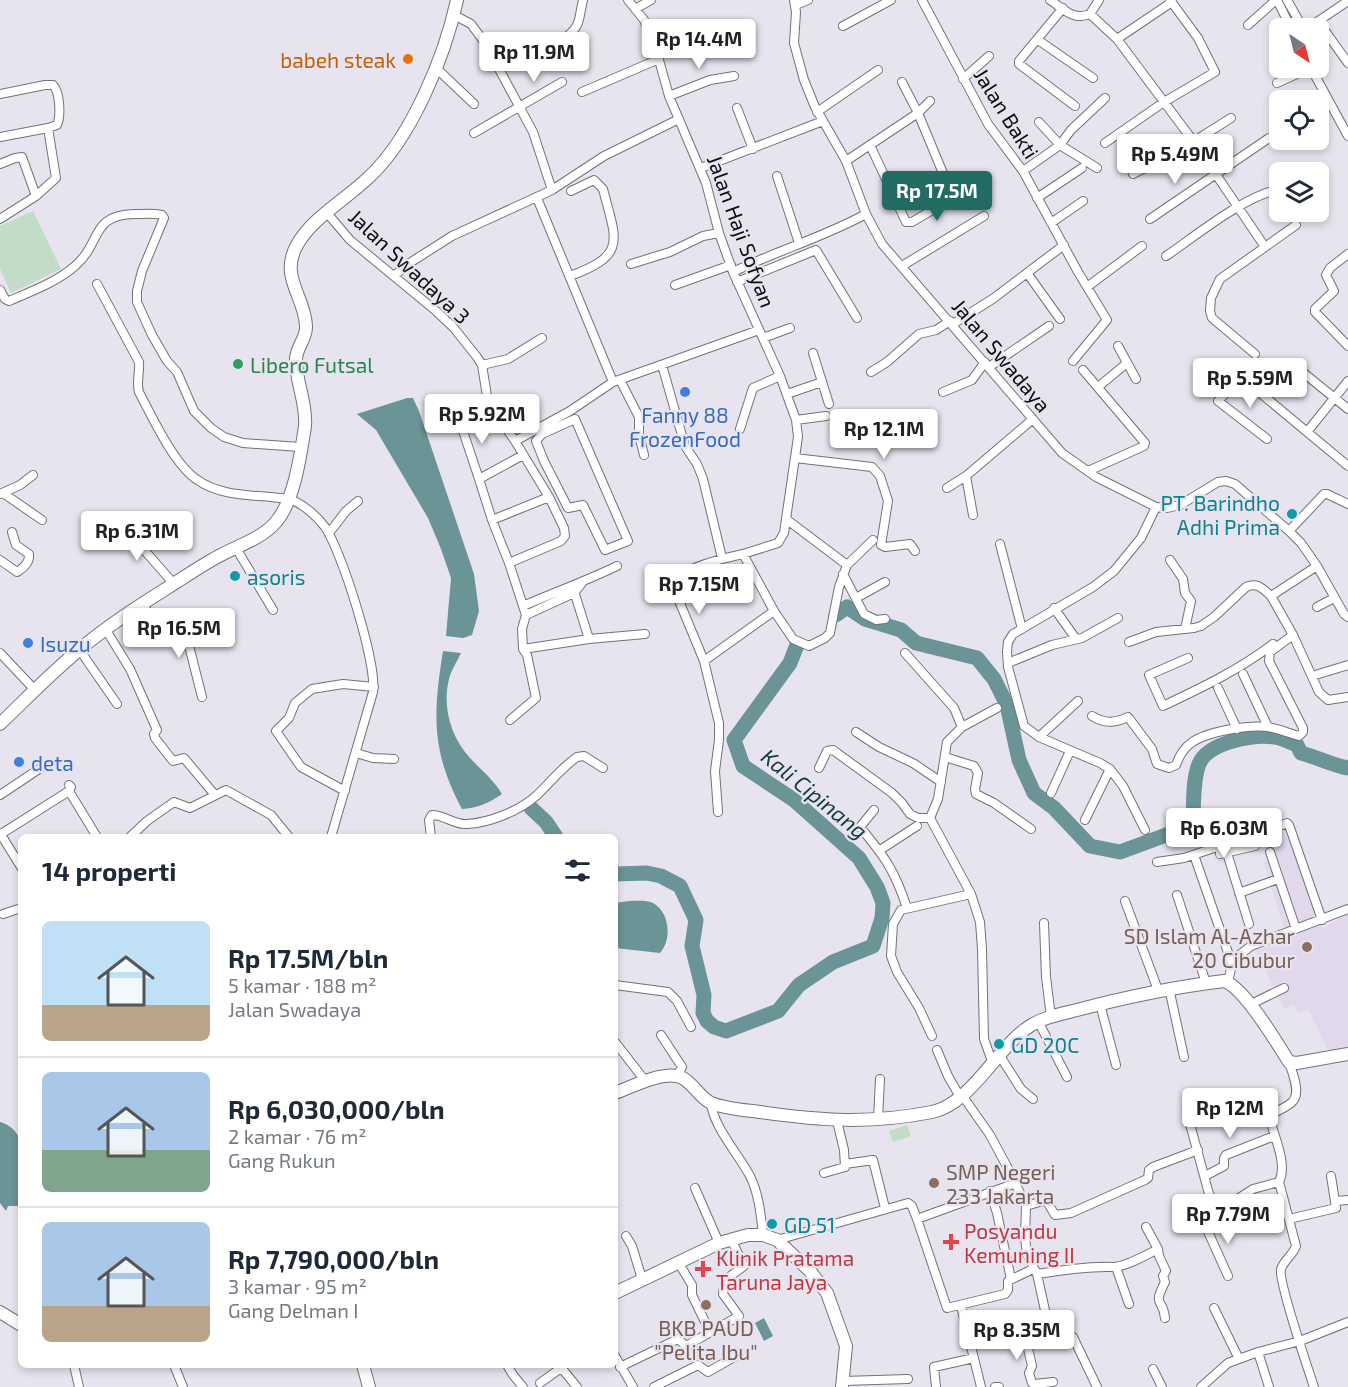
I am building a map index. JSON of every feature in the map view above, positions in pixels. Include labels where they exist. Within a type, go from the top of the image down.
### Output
[{"type":"street","points":[[0,724],[34,689],[79,649],[174,584],[270,528],[280,517],[290,499],[305,423],[296,353],[305,337],[306,325],[294,288],[290,262],[301,239],[327,213],[370,177],[402,136],[435,67],[454,15],[457,0]]},
{"type":"street","points":[[564,39],[579,24],[583,0]]},
{"type":"street","name":"Jalan Haji Sofyan","points":[[628,0],[644,20],[654,42],[669,96],[701,168],[719,233],[737,282],[780,376],[796,420],[798,438],[784,533],[778,543],[743,554]]},
{"type":"street","points":[[635,9],[651,0]]},
{"type":"street","points":[[795,3],[808,0]]},
{"type":"street","points":[[843,26],[891,0]]},
{"type":"street","points":[[1050,0],[1076,17],[1090,14],[1099,0]]},
{"type":"street","points":[[1248,26],[1277,0],[1286,18]]},
{"type":"street","points":[[1287,0],[1297,18]]},
{"type":"street","name":"Jalan Bakti","points":[[924,1],[988,124],[1023,171],[1106,317],[1107,322],[1072,361]]},
{"type":"street","points":[[1105,142],[1164,102],[1215,72],[1198,38],[1171,1],[1117,39]]},
{"type":"street","points":[[1322,18],[1342,2]]},
{"type":"street","name":"Jalan Swadaya","points":[[795,3],[794,43],[804,80],[817,112],[846,161],[866,214],[882,243],[1062,453],[1096,477],[1156,507]]},
{"type":"street","points":[[1063,8],[1019,61],[1020,67],[1075,106]]},
{"type":"street","points":[[1090,14],[1117,39],[1194,142],[1265,247]]},
{"type":"street","points":[[454,15],[471,24],[479,33],[533,132],[552,190]]},
{"type":"street","points":[[1329,36],[1348,63]]},
{"type":"street","points":[[1038,40],[1093,78]]},
{"type":"street","points":[[963,79],[989,56]]},
{"type":"street","points":[[582,92],[659,59]]},
{"type":"street","points":[[435,67],[474,104]]},
{"type":"street","points":[[817,112],[878,70]]},
{"type":"street","points":[[669,96],[711,80],[734,76]]},
{"type":"street","points":[[1277,83],[1288,78]]},
{"type":"street","points":[[1317,78],[1348,135]]},
{"type":"street","points":[[474,134],[562,82]]},
{"type":"street","points":[[870,145],[906,222],[912,222],[949,201],[952,195],[918,113],[902,82]]},
{"type":"street","points":[[0,94],[45,85],[55,86],[59,122],[56,126],[0,137]]},
{"type":"street","points":[[1023,171],[1060,145],[1071,130],[1105,99]]},
{"type":"street","points":[[846,161],[918,113],[930,101]]},
{"type":"street","points":[[737,108],[753,149]]},
{"type":"street","points":[[1133,174],[1194,142],[1231,118]]},
{"type":"street","points":[[394,276],[408,264],[452,236],[537,198],[604,156],[679,119]]},
{"type":"street","points":[[701,168],[823,121]]},
{"type":"street","points":[[1039,122],[1060,145],[1097,168]]},
{"type":"street","points":[[0,219],[36,196],[57,176],[48,128]]},
{"type":"street","points":[[1149,219],[1269,138]]},
{"type":"street","points":[[0,164],[15,158],[22,158],[36,196]]},
{"type":"street","points":[[1037,198],[1083,168]]},
{"type":"street","points":[[777,176],[799,243]]},
{"type":"street","points":[[570,276],[603,261],[613,248],[616,237],[603,189],[599,184],[594,180],[571,191]]},
{"type":"street","points":[[1166,256],[1238,207],[1269,191]]},
{"type":"street","points":[[537,198],[616,381],[639,417],[639,435],[644,455]]},
{"type":"street","points":[[1051,222],[1083,201]]},
{"type":"street","name":"Jalan Swadaya 3","points":[[327,213],[350,240],[453,327],[482,365],[487,396],[549,497],[565,533],[563,539],[509,563]]},
{"type":"street","points":[[675,285],[732,268],[799,243],[866,214]]},
{"type":"street","points":[[0,290],[9,302],[65,273],[80,261],[104,224],[113,216],[162,215],[164,218],[153,241],[139,282],[137,302],[152,335],[167,361],[177,372],[194,411],[224,437],[243,442],[300,447]]},
{"type":"street","points":[[902,266],[984,216]]},
{"type":"street","points":[[1255,354],[1212,318],[1209,305],[1213,290],[1220,279],[1296,225]]},
{"type":"street","points":[[631,264],[670,252],[703,236],[719,233]]},
{"type":"street","points":[[871,372],[887,362],[919,334],[936,330],[994,298],[1064,245]]},
{"type":"street","points":[[1087,287],[1142,246]]},
{"type":"street","points":[[737,282],[816,250],[858,318]]},
{"type":"street","points":[[1348,254],[1330,268],[1326,275],[1335,291],[1315,309],[1315,312],[1348,346]]},
{"type":"street","points":[[1027,273],[1060,319]]},
{"type":"street","points":[[97,284],[139,362],[140,374],[137,385],[139,392],[185,469],[206,486],[228,493],[290,499],[320,521],[329,533],[345,569],[374,675],[374,687],[332,834]]},
{"type":"street","points":[[944,393],[972,380],[987,365],[1049,326]]},
{"type":"street","points":[[572,415],[628,541],[605,550],[583,505],[568,508],[536,441],[542,434],[572,415],[616,381],[662,364],[761,334],[790,328]]},
{"type":"street","points":[[482,365],[508,359],[542,338]]},
{"type":"street","points":[[1118,346],[1136,379]]},
{"type":"street","points":[[813,353],[829,404]]},
{"type":"street","points":[[1098,387],[1127,363]]},
{"type":"street","points":[[662,364],[685,446],[697,464],[703,479],[722,558]]},
{"type":"street","points":[[1083,370],[1145,444],[1088,471]]},
{"type":"street","points":[[1300,370],[1348,409]]},
{"type":"street","points":[[740,429],[753,388],[780,376]]},
{"type":"street","points":[[1267,439],[1218,401],[1241,376],[1348,466]]},
{"type":"street","points":[[1307,432],[1348,381]]},
{"type":"street","points":[[787,394],[822,382]]},
{"type":"street","points":[[516,441],[572,415]]},
{"type":"street","points":[[796,420],[826,417]]},
{"type":"street","points":[[459,419],[524,610],[522,649],[527,655],[536,698],[510,720]]},
{"type":"street","points":[[947,488],[966,476],[1033,419]]},
{"type":"street","points":[[479,478],[523,455]]},
{"type":"street","points":[[795,458],[872,467],[880,476],[888,501],[881,545],[885,547],[910,544],[915,551]]},
{"type":"street","points":[[1,494],[20,485],[33,475]]},
{"type":"street","points":[[966,476],[973,515]]},
{"type":"street","points":[[1145,830],[1123,786],[1110,769],[1027,730],[1023,723],[1008,663],[1007,652],[1010,637],[1114,572],[1141,538],[1156,507],[1167,508],[1180,505],[1211,485],[1226,481],[1239,487],[1289,531],[1317,566],[1334,598],[1348,617]]},
{"type":"street","points":[[1,494],[42,520]]},
{"type":"street","points":[[1289,531],[1324,495],[1327,494],[1348,504]]},
{"type":"street","points":[[492,520],[549,497]]},
{"type":"street","points":[[329,533],[357,501]]},
{"type":"street","points":[[786,518],[845,569],[864,614],[876,620],[885,619]]},
{"type":"street","points":[[123,521],[174,584]]},
{"type":"street","points":[[0,560],[17,573],[26,566],[29,559],[29,554],[16,545],[12,532]]},
{"type":"street","points":[[718,812],[715,771],[719,723],[704,661],[670,579],[686,570],[722,558],[743,554],[774,611],[793,639],[813,645],[830,633],[845,569],[873,540]]},
{"type":"street","points":[[1000,544],[1022,629]]},
{"type":"street","points":[[236,548],[273,610]]},
{"type":"street","points":[[1170,560],[1183,579],[1185,593],[1191,601],[1185,629]]},
{"type":"street","points":[[524,610],[573,589],[617,566]]},
{"type":"street","points":[[1271,596],[1317,566]]},
{"type":"street","points":[[856,598],[885,582]]},
{"type":"street","points":[[1129,642],[1156,632],[1194,628],[1206,623],[1246,587],[1252,584],[1258,585],[1271,596],[1323,696],[1328,700],[1348,697]]},
{"type":"street","points":[[573,589],[589,639]]},
{"type":"street","points":[[1317,607],[1334,598]]},
{"type":"street","points":[[143,605],[155,622],[170,635],[186,634],[202,697]]},
{"type":"street","points":[[1054,608],[1076,639]]},
{"type":"street","points":[[704,661],[774,611]]},
{"type":"street","points":[[1008,663],[1052,645],[1076,639],[1118,618]]},
{"type":"street","points":[[106,630],[130,669],[157,730],[154,734],[155,738],[173,761],[184,758],[215,795]]},
{"type":"street","points":[[1188,658],[1149,675],[1163,706],[1246,663],[1291,633]]},
{"type":"street","points":[[1092,716],[1109,722],[1128,717],[1152,749],[1157,764],[1168,768],[1176,765],[1180,754],[1192,742],[1214,734],[1237,729],[1268,727],[1299,736],[1303,728],[1269,661],[1270,652],[1291,633]]},
{"type":"street","points":[[522,649],[589,639],[645,634]]},
{"type":"street","points":[[79,649],[117,704]]},
{"type":"street","points":[[0,653],[34,689]]},
{"type":"street","points":[[905,653],[954,708],[962,728]]},
{"type":"street","points":[[1312,676],[1348,665]]},
{"type":"street","points":[[1243,674],[1268,727]]},
{"type":"street","points":[[345,791],[302,767],[276,731],[289,718],[295,703],[312,689],[343,684],[374,687]]},
{"type":"street","points":[[1218,688],[1237,729]]},
{"type":"street","points":[[1040,737],[1078,701]]},
{"type":"street","points":[[930,818],[938,799],[947,741],[962,728],[997,708]]},
{"type":"street","points":[[856,732],[879,747],[913,763],[941,782]]},
{"type":"street","points":[[819,768],[827,751],[833,750],[892,793],[910,814],[918,818],[930,818]]},
{"type":"street","points":[[1051,792],[1070,751]]},
{"type":"street","points":[[356,753],[373,758],[394,759]]},
{"type":"street","points":[[430,834],[429,820],[436,815],[452,822],[466,824],[487,820],[522,806],[577,757],[584,756],[603,768]]},
{"type":"street","points":[[945,758],[974,766],[978,773],[976,794],[1031,829]]},
{"type":"street","points":[[0,795],[45,765]]},
{"type":"street","points":[[1085,820],[1110,769]]},
{"type":"street","points":[[18,862],[0,833],[69,788],[95,834]]},
{"type":"street","points":[[133,834],[174,802],[190,808],[224,790],[232,791],[245,801],[272,815],[287,834]]},
{"type":"street","points":[[874,810],[860,827],[894,871],[907,908]]},
{"type":"street","points":[[930,818],[971,894],[980,922],[984,1039],[996,1060],[1033,1099]]},
{"type":"street","points":[[1157,862],[1194,855],[1250,839],[1285,823],[1288,824],[1322,920]]},
{"type":"street","points":[[880,850],[917,826]]},
{"type":"street","points":[[1249,924],[1223,854],[1254,846]]},
{"type":"street","points":[[1270,852],[1296,929]]},
{"type":"street","points":[[1194,855],[1232,964]]},
{"type":"street","points":[[1239,893],[1278,879]]},
{"type":"street","points":[[932,1036],[919,1008],[897,972],[891,956],[895,919],[899,911],[907,908],[971,894]]},
{"type":"street","points":[[1177,895],[1206,983]]},
{"type":"street","points":[[1125,901],[1163,989],[1184,1057]]},
{"type":"street","points":[[3,914],[18,909]]},
{"type":"street","points":[[1228,982],[1233,960],[1251,946],[1348,909]]},
{"type":"street","points":[[1044,923],[1046,977],[1051,1017]]},
{"type":"street","points":[[618,1092],[663,1077],[677,1076],[684,1079],[711,1103],[810,1119],[837,1121],[878,1119],[933,1112],[961,1096],[1018,1035],[1038,1021],[1163,989],[1228,982]]},
{"type":"street","points":[[1228,982],[1265,1024],[1289,1062],[1296,1092],[1292,1102],[1272,1115],[1270,1119],[1281,1162],[1279,1182],[1296,1248],[1286,1260],[1280,1273],[1290,1313],[1314,1387]]},
{"type":"street","points":[[618,985],[668,992],[691,1027]]},
{"type":"street","points":[[1249,1005],[1284,988]]},
{"type":"street","points":[[1100,1004],[1116,1065]]},
{"type":"street","points":[[1038,1021],[1067,1077]]},
{"type":"street","points":[[661,1035],[681,1066],[677,1076]]},
{"type":"street","points":[[618,1046],[646,1082]]},
{"type":"street","points":[[937,1050],[961,1096],[990,1135],[1026,1206],[1026,1247],[1035,1272],[1050,1334]]},
{"type":"street","points":[[1289,1062],[1297,1063],[1348,1054]]},
{"type":"street","points":[[878,1119],[880,1079]]},
{"type":"street","points":[[711,1103],[729,1144],[753,1183],[764,1235]]},
{"type":"street","points":[[824,1173],[844,1168],[845,1164],[837,1121]]},
{"type":"street","points":[[1190,1124],[1209,1194],[1219,1211]]},
{"type":"street","points":[[1205,1176],[1224,1166],[1226,1155],[1274,1136]]},
{"type":"street","points":[[1026,1206],[1046,1200],[1055,1215],[1071,1213],[1145,1180],[1149,1176],[1149,1170],[1153,1167],[1198,1150]]},
{"type":"street","points":[[845,1164],[874,1161],[885,1208]]},
{"type":"street","points":[[1289,1219],[1335,1208],[1331,1176]]},
{"type":"street","points":[[1228,1276],[1205,1225],[1219,1211],[1253,1189],[1279,1182]]},
{"type":"street","points":[[918,1218],[1016,1183]]},
{"type":"street","points":[[620,1367],[678,1339],[686,1347],[740,1316],[723,1293],[725,1280],[744,1266],[725,1241],[695,1188]]},
{"type":"street","points":[[990,1191],[1011,1279]]},
{"type":"street","points":[[1336,1202],[1348,1200]]},
{"type":"street","points":[[777,1240],[909,1202],[918,1218],[945,1306],[949,1308],[1006,1293],[1007,1281],[1035,1272],[1107,1265],[1116,1267],[1158,1249]]},
{"type":"street","points":[[1146,1227],[1158,1249],[1166,1271],[1163,1276],[1165,1282],[1158,1297],[1165,1318]]},
{"type":"street","points":[[618,1291],[725,1241],[748,1235],[764,1235],[777,1240],[810,1271],[826,1293],[846,1346],[842,1384],[908,1379]]},
{"type":"street","points":[[626,1236],[632,1246],[642,1279]]},
{"type":"street","points":[[678,1262],[692,1285],[692,1295],[710,1332]]},
{"type":"street","points":[[1116,1267],[1129,1304]]},
{"type":"street","points":[[962,1306],[981,1387]]},
{"type":"street","points":[[1214,1308],[1239,1359]]},
{"type":"street","points":[[0,1312],[18,1323]]},
{"type":"street","points":[[1201,1387],[1218,1370],[1239,1359],[1300,1341],[1348,1322]]},
{"type":"street","points":[[1053,1382],[1032,1383],[1029,1373],[1032,1366],[1026,1341],[1036,1334],[1053,1336],[1069,1334],[1073,1337],[1097,1387]]},
{"type":"street","points":[[1258,1352],[1269,1387]]},
{"type":"street","points":[[654,1387],[698,1365],[708,1372],[736,1356]]},
{"type":"street","points":[[936,1387],[934,1368],[974,1358]]},
{"type":"street","points":[[618,1363],[633,1387]]},
{"type":"street","points":[[76,1368],[79,1387]]},
{"type":"street","points":[[175,1368],[183,1387]]},
{"type":"street","points":[[364,1368],[369,1387]]},
{"type":"street","points":[[509,1368],[522,1387]]},
{"type":"street","points":[[540,1383],[558,1368]]},
{"type":"street","points":[[562,1368],[577,1387]]},
{"type":"street","points":[[1153,1369],[1162,1387]]},
{"type":"shaded area","points":[[33,211],[61,269],[11,293],[0,269],[0,226]]},
{"type":"shaded area","points":[[413,398],[419,411],[474,574],[479,611],[472,635],[463,638],[446,636],[451,578],[428,518],[376,430],[357,414]]},
{"type":"shaded area","points":[[443,651],[461,653],[451,672],[447,690],[448,711],[453,731],[463,750],[502,794],[473,808],[462,809],[452,788],[440,750],[436,713]]},
{"type":"shaded area","name":"SD Islam Al-Azhar 20 Cibubur","points":[[1289,832],[1323,929],[1348,912],[1348,1048],[1330,1054],[1308,1009],[1298,1013],[1294,1005],[1284,1009],[1256,951],[1287,938],[1264,864]]},
{"type":"shaded area","points":[[641,901],[653,903],[659,907],[666,919],[668,934],[660,953],[618,948],[618,903]]},
{"type":"shaded area","points":[[0,1122],[9,1126],[18,1136],[18,1206],[8,1206],[6,1211],[0,1203]]},
{"type":"shaded area","points":[[907,1125],[911,1136],[893,1142],[889,1131]]},
{"type":"shaded area","points":[[764,1318],[773,1336],[764,1341],[755,1323]]},
{"type":"waterway","name":"Kali Cipinang","points":[[836,615],[847,607],[865,619],[901,630],[916,643],[977,658],[994,679],[1007,705],[1019,760],[1034,793],[1054,808],[1090,846],[1120,852],[1177,831],[1193,815],[1195,782],[1199,764],[1212,750],[1232,741],[1266,736],[1278,738],[1297,745],[1301,753],[1348,768]]},
{"type":"waterway","name":"Kali Cipinang","points":[[618,874],[647,873],[661,876],[680,886],[696,920],[692,946],[704,995],[703,1013],[714,1027],[726,1031],[778,1011],[799,985],[833,962],[873,946],[882,918],[883,903],[877,887],[859,858],[794,800],[743,766],[734,740],[790,663],[797,645]]},
{"type":"waterway","name":"Kali Cipinang","points":[[531,808],[546,822],[554,834]]},
{"type":"place","name":"babeh steak","points":[[408,59]]},
{"type":"place","name":"Libero Futsal","points":[[238,364]]},
{"type":"place","name":"Fanny 88 FrozenFood","points":[[685,392]]},
{"type":"place","name":"PT. Barindho Adhi Prima","points":[[1292,514]]},
{"type":"place","name":"asoris","points":[[235,576]]},
{"type":"place","name":"Isuzu","points":[[28,643]]},
{"type":"place","name":"deta","points":[[19,762]]},
{"type":"place","name":"SD Islam Al-Azhar 20 Cibubur","points":[[1307,947]]},
{"type":"place","name":"GD 20C","points":[[999,1044]]},
{"type":"place","name":"SMP Negeri 233 Jakarta","points":[[934,1183]]},
{"type":"place","name":"GD 51","points":[[772,1224]]},
{"type":"place","name":"Posyandu Kemuning II","points":[[951,1242]]},
{"type":"place","name":"Klinik Pratama Taruna Jaya","points":[[703,1269]]},
{"type":"place","name":"BKB PAUD \"Pelita Ibu\"","points":[[706,1305]]}]
